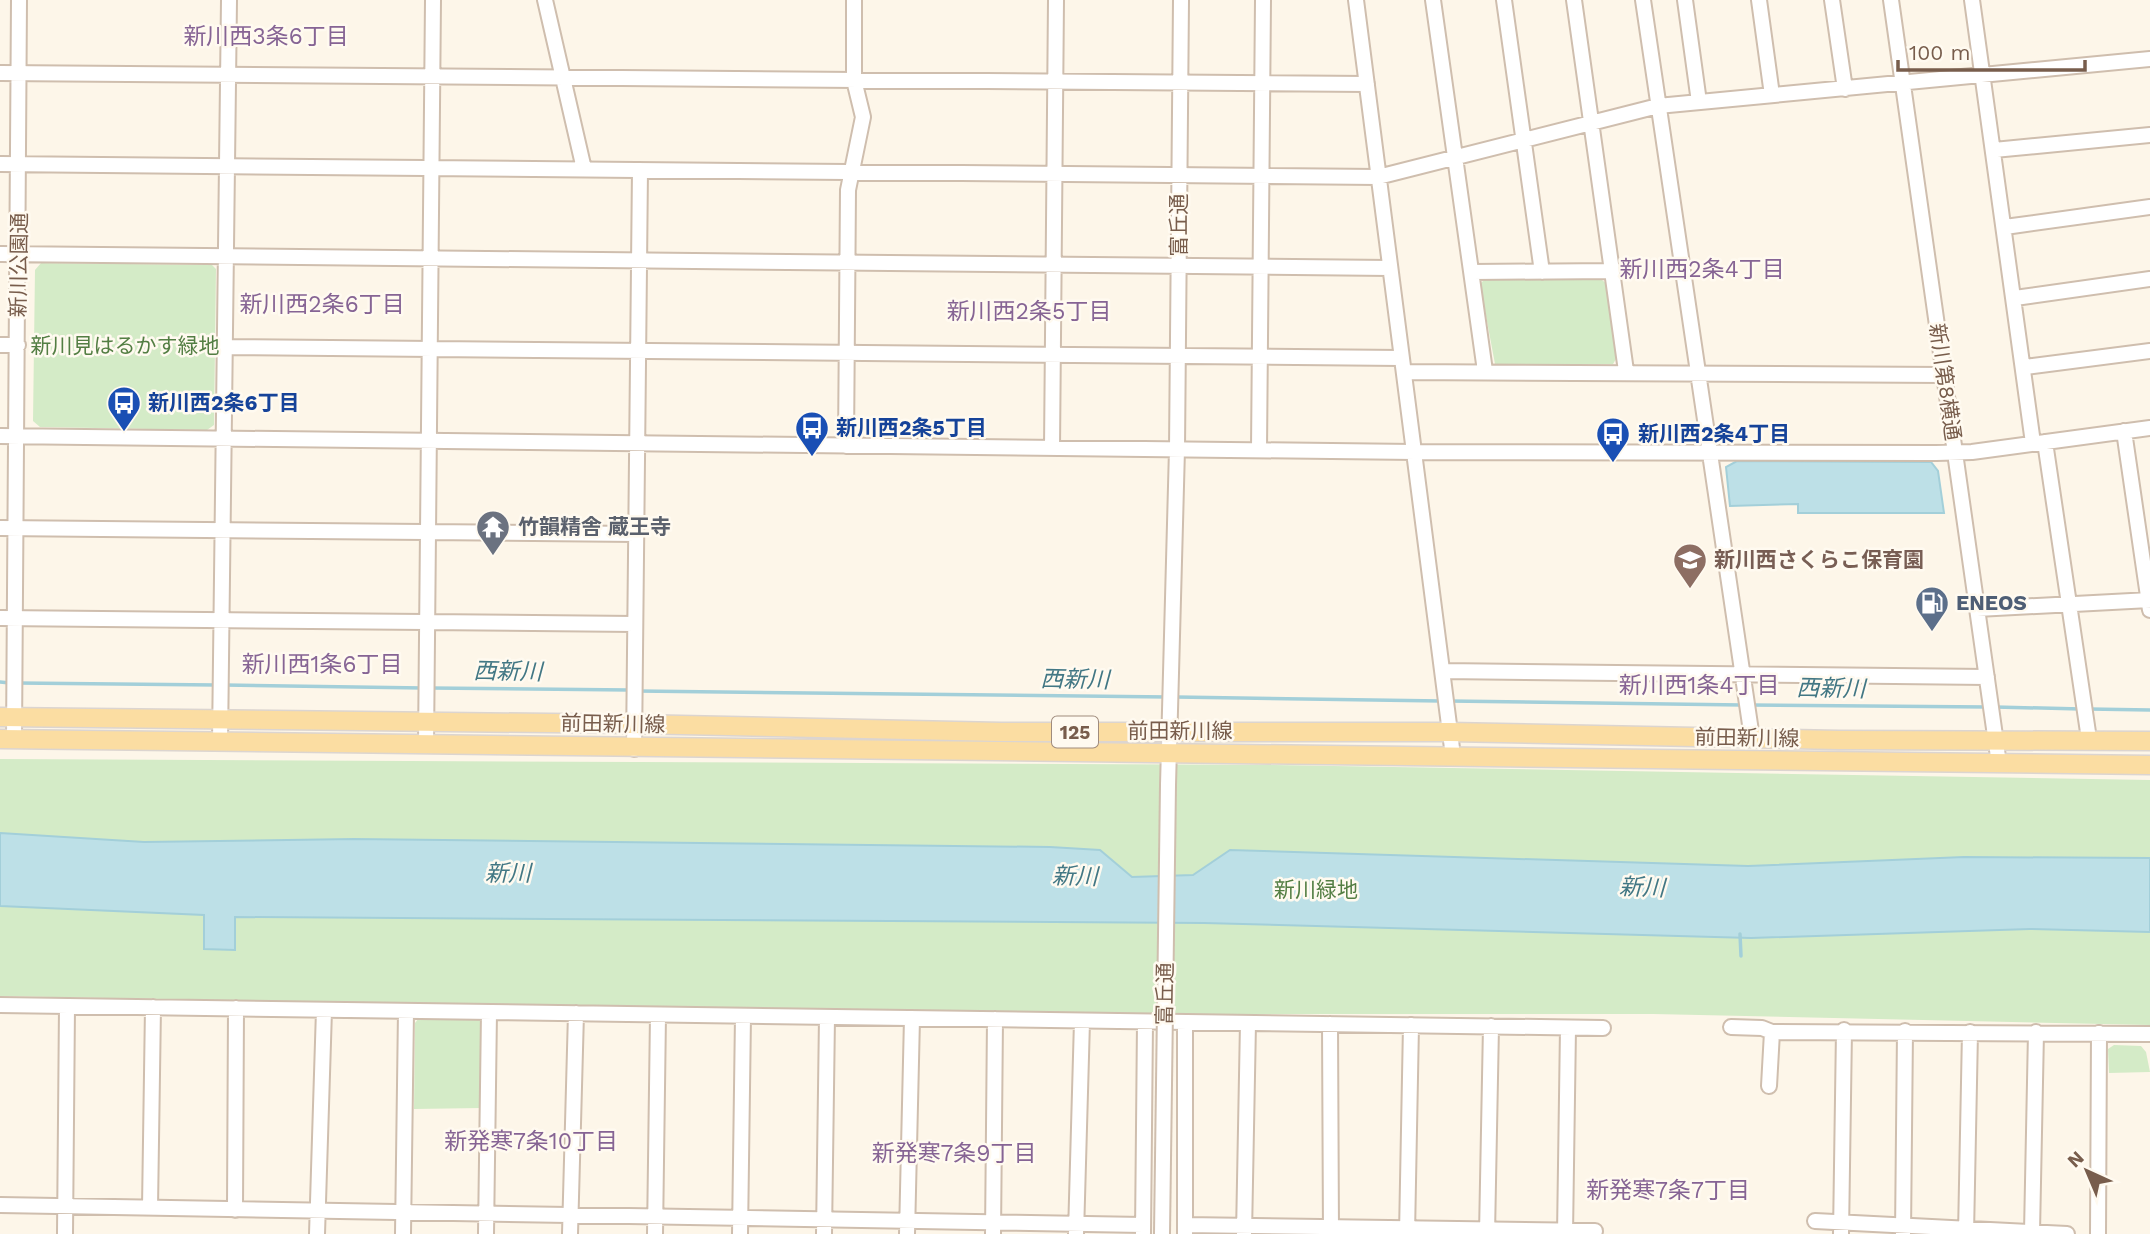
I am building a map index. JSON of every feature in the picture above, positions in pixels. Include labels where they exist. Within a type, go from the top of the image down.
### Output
[{"type":"main road","name":"前田新川線","points":[[7,717],[634,724],[987,732],[1450,732],[1752,738],[2150,741]]},
{"type":"main road","name":"前田新川線","points":[[7,739],[634,749],[2150,765]]},
{"type":"street","name":"新川公園通","points":[[7,739],[7,717],[15,689],[19,0]]},
{"type":"street","points":[[220,742],[229,0]]},
{"type":"street","points":[[426,746],[433,0]]},
{"type":"street","points":[[545,0],[584,169]]},
{"type":"street","points":[[846,446],[847,264],[851,172],[863,117],[855,80],[854,0]]},
{"type":"street","points":[[1052,448],[1056,0]]},
{"type":"street","name":"富丘通","points":[[1162,1234],[1169,731],[1178,449],[1181,0]]},
{"type":"street","points":[[1259,450],[1263,0]]},
{"type":"street","points":[[1356,0],[1453,756]]},
{"type":"street","points":[[1433,0],[1485,371]]},
{"type":"street","points":[[1504,0],[1542,272]]},
{"type":"street","points":[[1574,0],[1626,371]]},
{"type":"street","points":[[1643,0],[1752,738]]},
{"type":"street","points":[[1685,0],[1699,102]]},
{"type":"street","points":[[1759,0],[1772,96]]},
{"type":"street","points":[[1832,0],[1845,89]]},
{"type":"street","name":"新川第8横通","points":[[1891,0],[1999,765]]},
{"type":"street","points":[[1972,0],[2025,367],[2068,604],[2089,739]]},
{"type":"street","points":[[0,164],[1378,177],[1658,106],[2150,60]]},
{"type":"street","points":[[0,72],[1367,83]]},
{"type":"street","points":[[1994,150],[2150,135]]},
{"type":"street","points":[[634,749],[640,170]]},
{"type":"street","points":[[2005,227],[2150,207]]},
{"type":"street","points":[[0,254],[1390,268]]},
{"type":"street","points":[[1472,272],[1612,271]]},
{"type":"street","points":[[2015,298],[2150,279]]},
{"type":"street","points":[[0,345],[18,345]]},
{"type":"street","points":[[226,347],[1259,356],[1485,371],[1943,375]]},
{"type":"street","points":[[2025,367],[2150,351]]},
{"type":"street","points":[[0,436],[1414,452],[1955,453],[2150,428]]},
{"type":"street","points":[[1977,609],[2068,604],[2150,604],[2124,431]]},
{"type":"street","points":[[0,528],[636,534]]},
{"type":"street","points":[[0,618],[635,624]]},
{"type":"street","points":[[1443,676],[1743,681],[1987,677]]},
{"type":"street","points":[[0,1005],[1602,1027]]},
{"type":"street","points":[[65,1234],[67,1006]]},
{"type":"street","points":[[150,1208],[153,1007]]},
{"type":"street","points":[[235,1210],[236,1008]]},
{"type":"street","points":[[317,1234],[324,1010]]},
{"type":"street","points":[[403,1234],[406,1011]]},
{"type":"street","points":[[486,1234],[489,1012]]},
{"type":"street","points":[[570,1234],[576,1013]]},
{"type":"street","points":[[655,1234],[658,1015]]},
{"type":"street","points":[[740,1234],[743,1016]]},
{"type":"street","points":[[824,1227],[827,1017]]},
{"type":"street","points":[[907,1227],[912,1018]]},
{"type":"street","points":[[993,1228],[995,1019]]},
{"type":"street","points":[[1076,1229],[1082,1021]]},
{"type":"street","points":[[0,1205],[740,1218],[824,1227],[1143,1230],[1144,1022]]},
{"type":"street","points":[[1185,1022],[1185,1230],[1595,1231]]},
{"type":"street","points":[[1244,1230],[1248,1023]]},
{"type":"street","points":[[1330,1024],[1331,1231]]},
{"type":"street","points":[[1407,1232],[1411,1025]]},
{"type":"street","points":[[1487,1232],[1491,1026]]},
{"type":"street","points":[[1731,1027],[1762,1028],[1772,1032],[1844,1030],[2150,1034]]},
{"type":"street","points":[[1565,1233],[1568,1028]]},
{"type":"street","points":[[1841,1228],[1844,1030]]},
{"type":"street","points":[[1903,1230],[1905,1031]]},
{"type":"street","points":[[1769,1086],[1772,1032]]},
{"type":"street","points":[[1966,1231],[1970,1032]]},
{"type":"street","points":[[2032,1232],[2036,1032]]},
{"type":"street","points":[[2098,1234],[2099,1033]]},
{"type":"street","points":[[1815,1221],[1841,1228],[2067,1234]]},
{"type":"green space","name":"新川見はるかす緑地","points":[[41,263],[212,265],[216,269],[214,425],[207,430],[40,427],[33,421],[35,270]]},
{"type":"green space","points":[[1484,280],[1602,280],[1607,284],[1616,359],[1613,364],[1495,364],[1480,284]]},
{"type":"green space","name":"新川緑地","points":[[0,759],[1274,765],[2150,780],[2150,1025],[1653,1014],[984,1014],[0,996]]},
{"type":"green space","points":[[419,1018],[478,1018],[482,1022],[481,1108],[414,1109],[415,1023]]},
{"type":"green space","points":[[2114,1045],[2141,1046],[2146,1052],[2150,1072],[2109,1073],[2108,1049]]},
{"type":"water","points":[[1737,461],[1931,462],[1938,471],[1944,513],[1798,513],[1798,504],[1730,506],[1726,467]]},
{"type":"water","name":"新川","points":[[0,833],[144,842],[354,839],[1050,847],[1100,850],[1132,877],[1193,875],[1230,850],[1748,866],[1964,857],[2150,858],[2150,932],[2030,929],[1751,938],[1204,923],[235,917],[235,950],[204,949],[204,915],[0,906]]},
{"type":"waterway","name":"西新川","points":[[0,682],[10,683]]},
{"type":"waterway","name":"西新川","points":[[17,683],[216,685]]},
{"type":"waterway","name":"西新川","points":[[224,685],[423,688]]},
{"type":"waterway","name":"西新川","points":[[430,688],[629,690]]},
{"type":"waterway","name":"西新川","points":[[637,691],[1168,697]]},
{"type":"waterway","name":"西新川","points":[[1176,697],[1441,701]]},
{"type":"waterway","name":"西新川","points":[[1449,701],[1742,705]]},
{"type":"waterway","name":"西新川","points":[[1750,705],[1987,707]]},
{"type":"waterway","name":"西新川","points":[[1995,707],[2081,709]]},
{"type":"waterway","name":"西新川","points":[[2089,709],[2150,710]]},
{"type":"waterway","points":[[1740,934],[1741,956]]},
{"type":"place","name":"新川西2条6丁目","points":[[124,433]]},
{"type":"place","name":"新川西2条5丁目","points":[[812,458]]},
{"type":"place","name":"新川西2条4丁目","points":[[1613,464]]},
{"type":"place","name":"竹韻精舎 蔵王寺","points":[[493,557]]},
{"type":"place","name":"新川西さくらこ保育園","points":[[1690,590]]},
{"type":"place","name":"ENEOS","points":[[1932,633]]},
{"type":"district","name":"新川西3条6丁目","points":[[266,36]]},
{"type":"district","name":"新川西2条4丁目","points":[[1702,269]]},
{"type":"district","name":"新川西2条6丁目","points":[[322,304]]},
{"type":"district","name":"新川西2条5丁目","points":[[1029,311]]},
{"type":"district","name":"新川西1条6丁目","points":[[322,664]]},
{"type":"district","name":"新川西1条4丁目","points":[[1699,685]]},
{"type":"district","name":"新発寒7条10丁目","points":[[531,1141]]},
{"type":"district","name":"新発寒7条9丁目","points":[[954,1153]]},
{"type":"district","name":"新発寒7条7丁目","points":[[1668,1190]]}]
